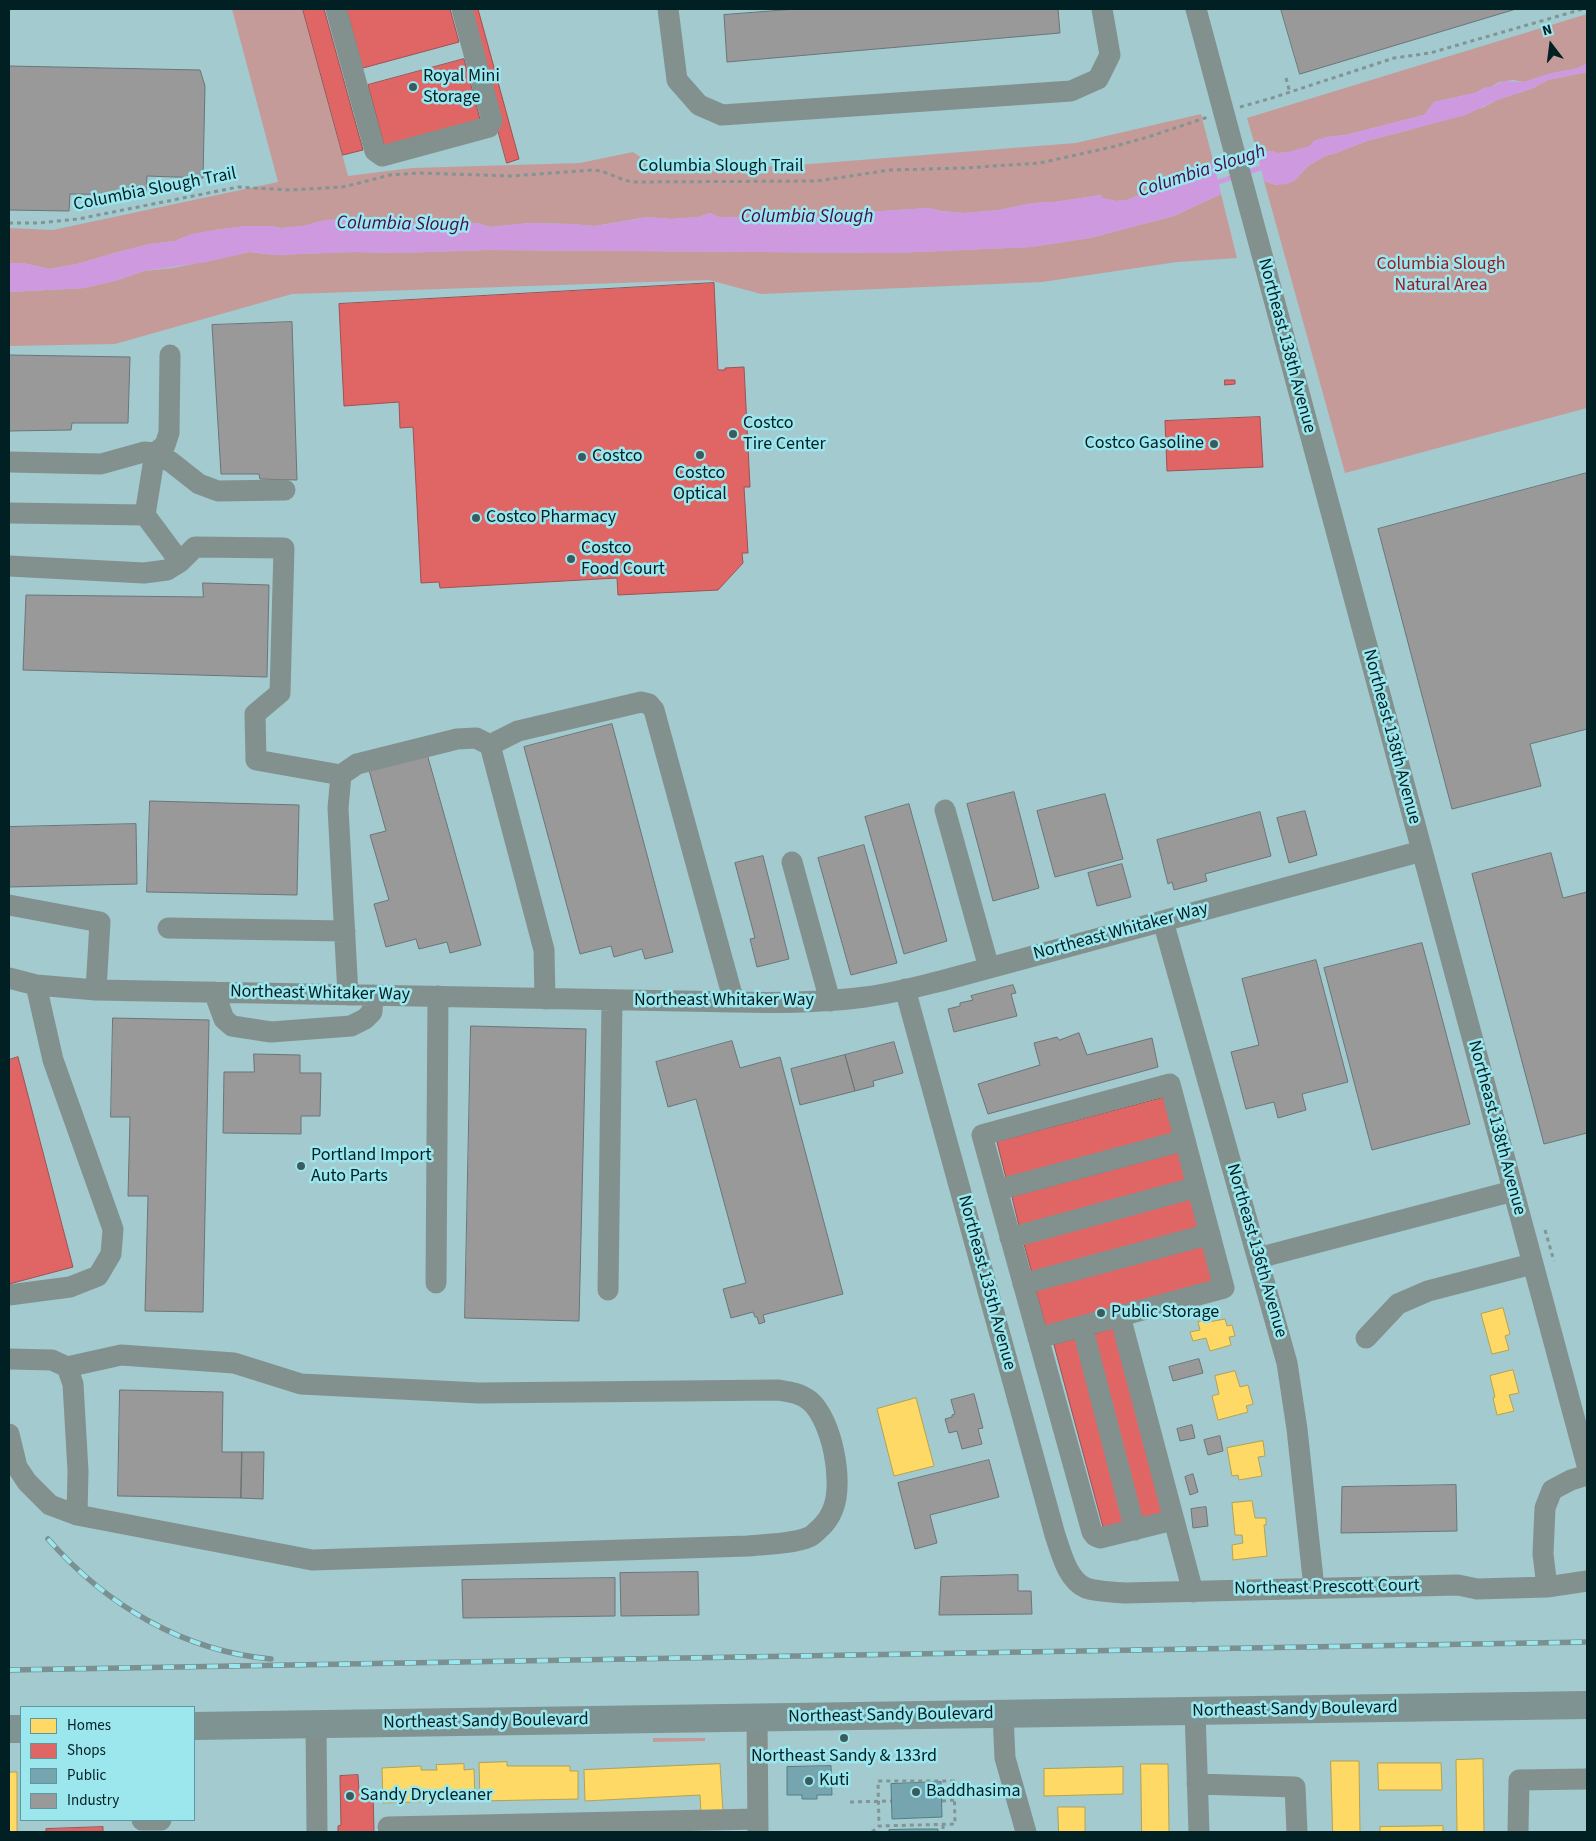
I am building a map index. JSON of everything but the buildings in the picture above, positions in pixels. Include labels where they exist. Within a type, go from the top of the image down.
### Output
[{"type":"main road","name":"Northeast Sandy Boulevard","points":[[195,1726],[1587,1705]]},
{"type":"street","points":[[336,9],[375,151],[382,156],[489,127],[492,121],[462,9]]},
{"type":"street","points":[[668,9],[677,80],[699,105],[722,115],[1071,91],[1098,79],[1110,56],[1102,9]]},
{"type":"street","name":"Northeast 138th Avenue","points":[[1196,9],[1587,1465]]},
{"type":"street","points":[[170,355],[169,433],[165,446],[155,453],[145,515],[180,562]]},
{"type":"street","points":[[9,462],[101,464],[144,452],[155,453],[171,462],[199,484],[218,491],[285,490]]},
{"type":"street","points":[[9,513],[145,515]]},
{"type":"street","points":[[9,566],[144,573],[167,570],[180,562],[194,547],[284,548],[280,693],[255,714],[256,760],[341,774],[357,764],[457,739],[476,738],[490,745],[544,950],[545,998]]},
{"type":"street","points":[[490,745],[518,731],[641,702],[649,704],[654,710],[734,1002]]},
{"type":"street","points":[[341,774],[338,808],[348,995]]},
{"type":"street","points":[[944,810],[989,968]]},
{"type":"street","name":"Northeast Whitaker Way","points":[[9,978],[36,985],[96,990],[789,1003],[830,1001],[873,996],[989,968],[1422,852]]},
{"type":"street","points":[[792,862],[830,1001]]},
{"type":"street","points":[[9,905],[100,922],[96,990]]},
{"type":"street","name":"Northeast 136th Avenue","points":[[1163,921],[1287,1363],[1297,1429],[1314,1588]]},
{"type":"street","points":[[168,928],[344,931]]},
{"type":"street","points":[[9,1295],[70,1287],[98,1276],[110,1254],[113,1229],[53,1060],[36,985]]},
{"type":"street","name":"Northeast 135th Avenue","points":[[905,989],[1054,1535],[1071,1575]]},
{"type":"street","points":[[214,992],[224,1019],[232,1026],[271,1032],[350,1026],[366,1019],[372,1012],[373,995]]},
{"type":"street","points":[[436,1283],[438,996]]},
{"type":"street","points":[[608,1290],[612,1000]]},
{"type":"street","points":[[1038,1338],[1224,1288],[1170,1084],[982,1135],[1010,1238],[1092,1532],[1100,1538],[1173,1520]]},
{"type":"street","points":[[997,1190],[1185,1140]]},
{"type":"street","points":[[1010,1238],[1197,1187]]},
{"type":"street","points":[[1258,1258],[1513,1191]]},
{"type":"street","points":[[1023,1284],[1210,1234]]},
{"type":"street","points":[[1366,1338],[1398,1304],[1428,1291],[1532,1264]]},
{"type":"street","points":[[1120,1316],[1193,1592]]},
{"type":"street","points":[[1082,1326],[1135,1530]]},
{"type":"street","points":[[9,1358],[52,1360],[67,1367],[122,1355],[234,1363],[301,1384],[479,1393],[778,1390],[799,1393],[812,1402],[826,1424],[834,1454],[838,1484],[833,1508],[823,1526],[809,1537],[748,1546],[312,1560],[77,1515],[50,1505],[27,1482],[17,1467],[9,1434]]},
{"type":"street","points":[[67,1367],[73,1384],[78,1471],[77,1515]]},
{"type":"street","points":[[1547,1587],[1543,1554],[1545,1508],[1552,1490],[1571,1480],[1587,1475]]},
{"type":"street","name":"Northeast Prescott Court","points":[[1071,1575],[1085,1587],[1101,1591],[1125,1593],[1458,1585],[1478,1589],[1547,1587],[1587,1581]]},
{"type":"street","points":[[1195,1711],[1199,1832]]},
{"type":"street","points":[[1003,1715],[1005,1758],[1026,1832]]},
{"type":"street","points":[[388,1826],[442,1829],[758,1825],[757,1718]]},
{"type":"street","points":[[316,1725],[317,1832]]},
{"type":"street","points":[[1518,1832],[1519,1780],[1587,1779]]},
{"type":"street","points":[[1197,1784],[1295,1787],[1297,1832]]},
{"type":"path","name":"Columbia Slough Trail","points":[[9,223],[38,223],[78,219],[238,187],[290,190],[333,188],[390,175],[420,173],[511,176],[594,170],[606,172],[623,180],[636,182],[808,181],[890,170],[1040,163],[1148,137],[1290,93],[1394,58],[1430,52],[1582,9]]},
{"type":"path","points":[[1286,78],[1290,93]]},
{"type":"path","points":[[872,1832],[879,1826],[955,1824],[954,1781],[878,1781],[879,1826]]},
{"type":"path","points":[[942,1801],[954,1800]]},
{"type":"path","points":[[850,1802],[891,1801]]},
{"type":"path","points":[[943,1825],[943,1832]]},
{"type":"green space","points":[[232,9],[303,9],[348,176],[412,168],[580,163],[633,152],[664,173],[810,164],[1076,143],[1201,114],[1214,164],[1197,171],[1184,180],[1170,183],[1127,200],[1116,201],[1102,198],[1101,195],[965,213],[929,208],[867,212],[833,217],[719,217],[710,213],[698,217],[671,219],[647,217],[595,226],[530,223],[490,227],[477,223],[421,222],[407,225],[362,219],[326,220],[303,226],[281,228],[246,226],[215,230],[175,241],[150,244],[77,264],[49,269],[23,263],[9,263],[9,228],[53,230],[278,182]]},
{"type":"green space","points":[[1587,14],[1587,64],[1575,69],[1552,73],[1524,82],[1513,80],[1499,82],[1475,93],[1434,102],[1424,115],[1345,135],[1327,137],[1314,141],[1310,146],[1289,152],[1257,152],[1247,118]]},
{"type":"green space","name":"Columbia Slough Natural Area","points":[[1587,72],[1587,408],[1345,473],[1264,181],[1276,185],[1294,181],[1308,166],[1325,156],[1367,141],[1484,107],[1497,100],[1531,89],[1548,80]]},
{"type":"green space","points":[[1221,194],[1237,258],[1177,262],[1042,282],[761,294],[709,280],[292,294],[115,344],[9,346],[9,292],[85,288],[144,271],[173,268],[250,252],[275,255],[488,250],[894,253],[1031,247],[1090,238],[1174,216]]},
{"type":"green space","points":[[653,1738],[705,1738],[705,1741],[653,1742]]},
{"type":"water","points":[[1587,64],[1587,72],[1548,80],[1531,89],[1497,100],[1466,115],[1367,141],[1325,156],[1308,166],[1294,181],[1287,184],[1276,185],[1264,181],[1257,152],[1289,152],[1310,146],[1314,141],[1327,137],[1345,135],[1424,115],[1434,102],[1475,93],[1504,81],[1524,82],[1552,73],[1575,69]]},
{"type":"water","points":[[1214,164],[1221,194],[1174,216],[1090,238],[1031,247],[894,253],[488,250],[275,255],[250,252],[207,262],[144,271],[85,288],[9,292],[9,263],[23,263],[49,269],[77,264],[150,244],[175,241],[191,234],[246,226],[281,228],[303,226],[326,220],[362,219],[407,225],[421,222],[477,223],[490,227],[530,223],[595,226],[648,217],[671,219],[698,217],[710,213],[719,217],[833,217],[867,212],[929,208],[965,213],[1101,195],[1102,198],[1116,201],[1127,200],[1170,183],[1184,180],[1197,171]]},
{"type":"waterway","name":"Columbia Slough","points":[[1246,173],[1266,166]]},
{"type":"waterway","name":"Columbia Slough","points":[[1213,184],[1236,176]]},
{"type":"railway","points":[[48,1539],[95,1584],[121,1604],[148,1621],[177,1635],[207,1646],[271,1659]]},
{"type":"railway","points":[[9,1670],[1587,1642]]},
{"type":"place","name":"Royal Mini Storage","points":[[413,87]]},
{"type":"place","name":"Costco Tire Center","points":[[733,434]]},
{"type":"place","name":"Costco Gasoline","points":[[1214,444]]},
{"type":"place","name":"Costco Optical","points":[[700,455]]},
{"type":"place","name":"Costco","points":[[582,457]]},
{"type":"place","name":"Costco Pharmacy","points":[[476,518]]},
{"type":"place","name":"Costco Food Court","points":[[571,559]]},
{"type":"place","name":"Portland Import Auto Parts","points":[[301,1166]]},
{"type":"place","name":"Public Storage","points":[[1101,1313]]},
{"type":"place","name":"Northeast Sandy & 133rd","points":[[844,1738]]},
{"type":"place","name":"Kuti","points":[[809,1781]]},
{"type":"place","name":"Baddhasima","points":[[916,1792]]},
{"type":"place","name":"Sandy Drycleaner","points":[[350,1796]]}]
